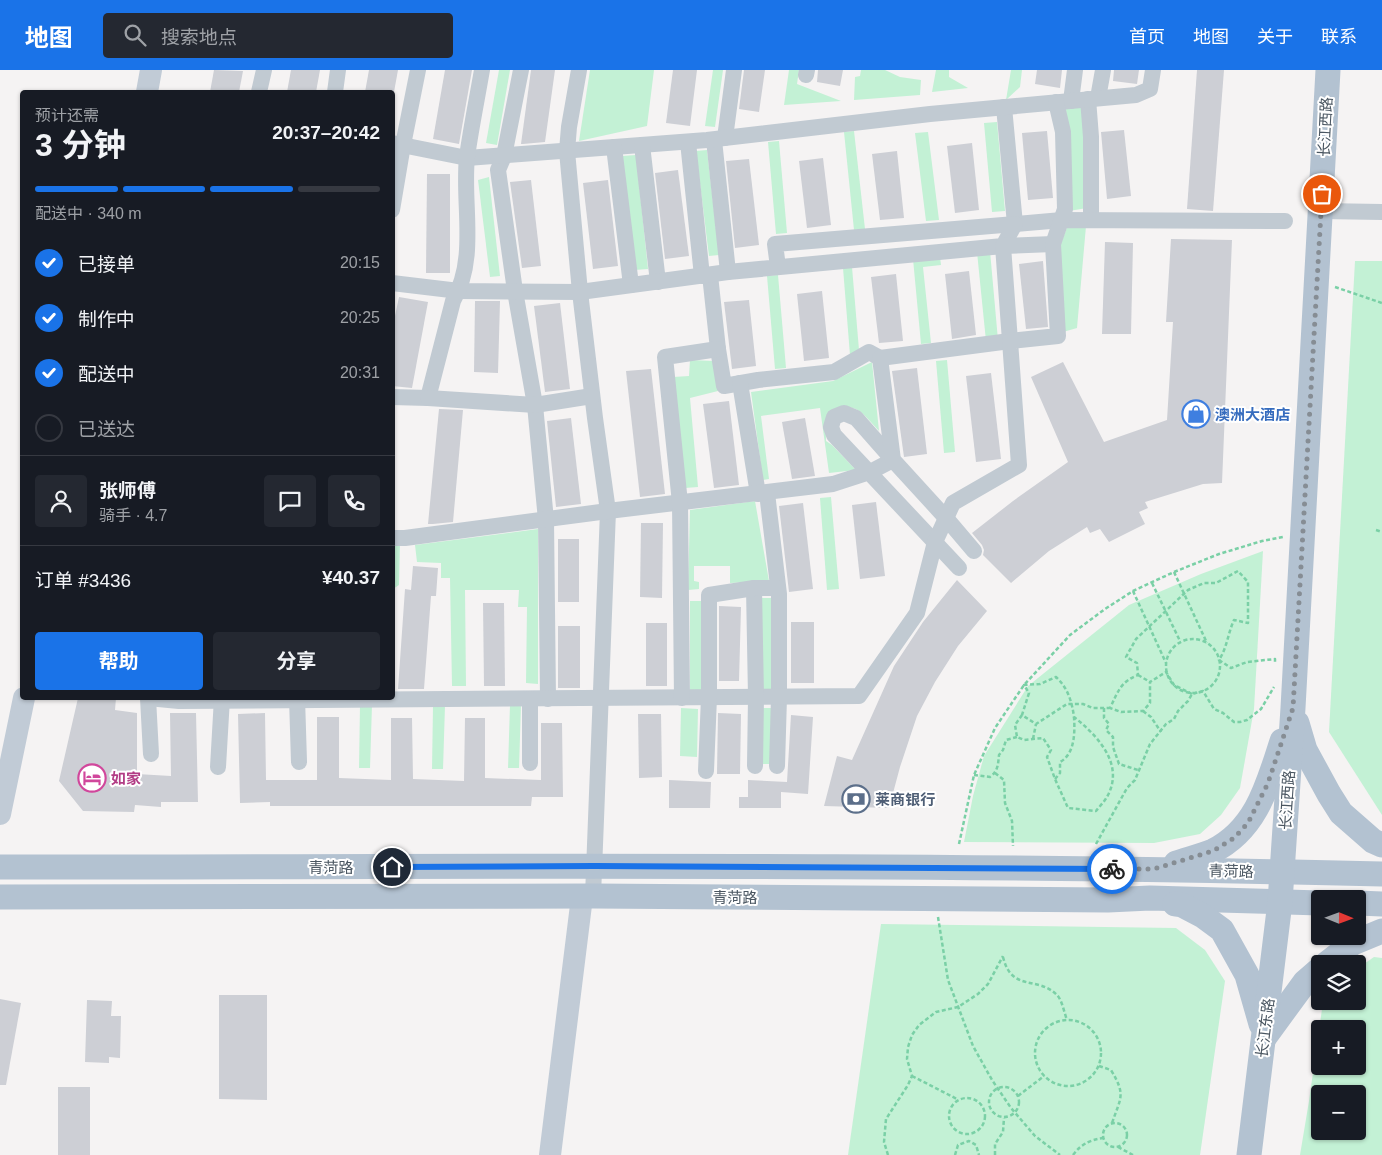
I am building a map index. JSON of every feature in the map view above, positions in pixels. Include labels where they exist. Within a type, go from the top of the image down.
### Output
[{"type":"main road","name":"长江西路","points":[[1280,902],[1303,536],[1328,70]]},
{"type":"main road","points":[[1293,708],[1305,750],[1341,813],[1374,841],[1382,845]]},
{"type":"main road","points":[[1154,869],[1213,851],[1234,838],[1248,823],[1268,783],[1293,708]]},
{"type":"main road","name":"青菏路","points":[[0,867],[594,866],[1154,869],[1382,874]]},
{"type":"main road","name":"青菏路","points":[[0,896],[1108,900],[1150,898],[1311,903]]},
{"type":"main road","points":[[1150,898],[1182,905],[1203,916],[1222,930],[1247,975],[1264,1038]]},
{"type":"main road","name":"长江东路","points":[[1249,1155],[1280,902]]},
{"type":"main road","points":[[1366,903],[1382,904]]},
{"type":"main road","points":[[1338,955],[1353,944],[1382,931]]},
{"type":"main road","points":[[1264,1038],[1305,982],[1311,977]]},
{"type":"street","points":[[147,90],[151,70]]},
{"type":"street","points":[[259,90],[264,70]]},
{"type":"street","points":[[334,90],[338,70]]},
{"type":"street","points":[[395,177],[398,144],[418,70]]},
{"type":"street","points":[[428,398],[453,301],[459,291],[466,265],[467,158],[482,70]]},
{"type":"street","points":[[521,70],[504,156],[498,170],[515,291],[535,405],[546,520],[548,699]]},
{"type":"street","points":[[550,1155],[587,897],[594,866],[608,511],[580,292],[567,151],[568,127],[578,70]]},
{"type":"street","points":[[728,272],[719,139],[734,70]]},
{"type":"street","points":[[688,142],[706,275],[724,386],[758,380],[834,372],[869,352],[880,358],[1058,336],[1053,244],[1065,209],[1064,102],[1076,70]]},
{"type":"street","points":[[1091,220],[1093,99],[1103,70]]},
{"type":"street","points":[[398,144],[467,158],[719,139],[1004,107],[1136,95],[1150,89],[1153,70]]},
{"type":"street","points":[[395,699],[859,696],[917,613],[935,542],[953,503],[1019,466],[1002,246],[1015,224],[1004,107]]},
{"type":"street","points":[[642,145],[658,282]]},
{"type":"street","points":[[614,147],[631,285]]},
{"type":"street","points":[[1321,212],[1382,212]]},
{"type":"street","points":[[778,267],[775,244],[1062,220],[1285,221]]},
{"type":"street","points":[[395,283],[459,291],[580,292],[728,272],[1002,246],[1053,244]]},
{"type":"street","points":[[682,698],[680,503],[665,357],[718,348]]},
{"type":"street","points":[[880,358],[893,460]]},
{"type":"street","points":[[740,383],[762,493],[778,588],[779,697],[777,766]]},
{"type":"street","points":[[395,397],[535,405],[592,396]]},
{"type":"street","points":[[959,568],[834,435],[831,427],[834,417],[844,413],[856,418],[974,551]]},
{"type":"street","points":[[395,538],[833,484],[870,472],[893,460]]},
{"type":"street","points":[[681,596],[709,595],[754,588],[778,588]]},
{"type":"street","points":[[754,588],[755,766]]},
{"type":"street","points":[[706,771],[709,697],[709,595]]},
{"type":"street","points":[[530,699],[530,763]]},
{"type":"street","points":[[0,814],[24,700]]},
{"type":"street","points":[[148,700],[151,754]]},
{"type":"street","points":[[164,700],[180,702],[207,700]]},
{"type":"street","points":[[218,767],[221,700]]},
{"type":"street","points":[[297,700],[299,762]]},
{"type":"path","points":[[1317,280],[1382,303]]},
{"type":"path","points":[[1376,530],[1382,532]]},
{"type":"path","points":[[960,844],[974,775],[995,728],[1013,698],[1070,635],[1105,609],[1133,592],[1174,572],[1219,554],[1262,541],[1303,536]]},
{"type":"path","points":[[1138,675],[1137,663],[1126,657],[1136,638],[1184,594],[1204,583],[1216,584],[1238,571],[1248,582],[1248,623],[1234,620],[1230,628],[1224,654],[1219,660]]},
{"type":"path","points":[[1174,572],[1207,643]]},
{"type":"path","points":[[1152,583],[1180,641]]},
{"type":"path","points":[[1133,592],[1166,663]]},
{"type":"path","points":[[1199,639],[1207,643],[1217,653],[1220,670],[1211,686],[1203,691],[1191,694],[1174,685],[1166,672],[1168,654],[1180,641],[1199,639]]},
{"type":"path","points":[[1219,660],[1232,668],[1247,662],[1275,659],[1275,668]]},
{"type":"path","points":[[1150,682],[1166,672]]},
{"type":"path","points":[[1138,675],[1150,682]]},
{"type":"path","points":[[1110,708],[1122,684],[1138,675]]},
{"type":"path","points":[[1024,685],[1040,684],[1056,677],[1064,684],[1072,705],[1075,731],[1072,746],[1066,759],[1060,762],[1060,773],[1055,779]]},
{"type":"path","points":[[1203,691],[1214,709],[1223,713],[1234,722],[1247,720],[1261,709],[1274,688],[1275,678]]},
{"type":"path","points":[[1143,711],[1150,703],[1150,682]]},
{"type":"path","points":[[1016,737],[1015,725],[1022,715],[1029,693],[1024,685]]},
{"type":"path","points":[[1096,844],[1127,788],[1135,780],[1150,744],[1161,733],[1166,724],[1174,719],[1191,694]]},
{"type":"path","points":[[1033,739],[1036,724],[1067,704],[1084,704],[1093,708],[1110,708],[1121,712],[1143,711],[1152,717],[1161,733]]},
{"type":"path","points":[[1104,708],[1104,718],[1109,724],[1106,730],[1113,737],[1113,747],[1120,764],[1138,770]]},
{"type":"path","points":[[1022,715],[1036,724]]},
{"type":"path","points":[[974,775],[990,777],[995,773],[998,766],[998,755],[1003,750],[1006,740],[1016,737],[1024,740],[1043,738],[1052,750],[1047,756],[1068,808],[1096,811],[1108,795],[1114,772],[1106,749],[1086,726],[1074,718]]},
{"type":"path","points":[[995,773],[1004,780],[1005,803],[1012,821],[1012,846]]},
{"type":"path","points":[[937,899],[948,980],[973,1046],[1015,1113],[1035,1136],[1060,1155]]},
{"type":"path","points":[[888,1155],[884,1142],[886,1119],[912,1076],[907,1060],[908,1047],[912,1035],[919,1025],[936,1012],[958,1007],[978,994],[988,984],[1003,956],[1006,967],[1017,980],[1045,986],[1058,996],[1067,1020]]},
{"type":"path","points":[[1078,1021],[1088,1026],[1096,1034],[1101,1044],[1102,1056],[1099,1066],[1093,1076],[1084,1083],[1063,1087],[1052,1083],[1038,1067],[1035,1056],[1038,1040],[1047,1027],[1056,1022],[1078,1021]]},
{"type":"path","points":[[1099,1066],[1111,1070],[1120,1084],[1122,1095],[1112,1122],[1105,1127],[1103,1138]]},
{"type":"path","points":[[912,1076],[958,1100]]},
{"type":"path","points":[[1018,1096],[1044,1076]]},
{"type":"path","points":[[1007,1087],[1012,1089],[1018,1096],[1019,1106],[1015,1113],[1009,1117],[1004,1118],[994,1114],[991,1110],[990,1095],[998,1088],[1007,1087]]},
{"type":"path","points":[[964,1098],[975,1099],[983,1108],[985,1113],[982,1125],[973,1133],[967,1134],[956,1130],[949,1120],[950,1108],[958,1100],[964,1098]]},
{"type":"path","points":[[985,1113],[991,1110]]},
{"type":"path","points":[[995,1155],[995,1144],[1003,1132],[1004,1118]]},
{"type":"path","points":[[1112,1122],[1120,1124],[1126,1130],[1127,1138],[1118,1147]]},
{"type":"path","points":[[965,1141],[967,1134]]},
{"type":"path","points":[[1103,1138],[1111,1146],[1118,1147],[1133,1155]]},
{"type":"path","points":[[1073,1155],[1079,1148],[1091,1140],[1103,1138]]},
{"type":"path","points":[[955,1155],[958,1145],[965,1141],[976,1145],[979,1155]]},
{"type":"green space","points":[[499,70],[510,70],[497,145],[486,143]]},
{"type":"green space","points":[[590,70],[654,70],[647,126],[579,141]]},
{"type":"green space","points":[[713,70],[723,70],[715,127],[705,126]]},
{"type":"green space","points":[[789,70],[799,70],[797,84],[841,101],[784,105]]},
{"type":"green space","points":[[861,70],[885,70],[900,77],[921,80],[920,95],[854,100],[855,77],[860,76]]},
{"type":"green space","points":[[936,70],[949,70],[949,77],[968,88],[932,92]]},
{"type":"green space","points":[[1011,70],[1022,70],[1020,87],[1006,100]]},
{"type":"green space","points":[[1066,108],[1083,108],[1087,208],[1069,211]]},
{"type":"green space","points":[[997,122],[1005,211],[992,212],[984,123]]},
{"type":"green space","points":[[854,131],[865,229],[854,230],[844,132]]},
{"type":"green space","points":[[928,132],[939,220],[926,221],[915,133]]},
{"type":"green space","points":[[779,141],[787,233],[776,234],[768,142]]},
{"type":"green space","points":[[707,150],[719,255],[709,256],[696,151]]},
{"type":"green space","points":[[636,155],[648,269],[634,270],[622,156]]},
{"type":"green space","points":[[489,177],[500,276],[490,277],[478,180]]},
{"type":"green space","points":[[1068,225],[1086,226],[1077,328],[1063,332],[1058,251]]},
{"type":"green space","points":[[990,251],[998,340],[986,341],[977,252]]},
{"type":"green space","points":[[940,257],[941,265],[923,267],[931,343],[921,344],[913,259]]},
{"type":"green space","points":[[1355,261],[1382,261],[1382,815],[1329,732]]},
{"type":"green space","points":[[852,267],[859,350],[850,355],[843,268]]},
{"type":"green space","points":[[778,275],[786,368],[775,369],[767,276]]},
{"type":"green space","points":[[690,360],[714,361],[718,391],[690,398],[698,487],[685,488],[673,377],[689,376]]},
{"type":"green space","points":[[947,360],[955,452],[944,453],[936,361]]},
{"type":"green space","points":[[872,362],[879,431],[861,412],[850,407],[835,411],[826,416],[826,441],[856,470],[829,473],[820,408],[761,416],[769,479],[763,480],[751,392],[833,381]]},
{"type":"green space","points":[[831,497],[839,589],[827,590],[820,498]]},
{"type":"green space","points":[[755,501],[769,581],[730,583],[730,566],[694,566],[694,581],[699,582],[699,589],[688,590],[690,510]]},
{"type":"green space","points":[[538,529],[538,684],[526,683],[527,607],[518,607],[519,590],[465,590],[466,686],[452,686],[450,578],[441,578],[441,563],[417,562],[415,545]]},
{"type":"green space","points":[[400,544],[399,585],[395,588],[395,545]]},
{"type":"green space","points":[[1263,551],[1254,709],[1240,788],[1221,815],[1200,834],[1154,843],[964,842],[973,796],[984,756],[1028,686],[1129,605],[1201,574]]},
{"type":"green space","points":[[761,598],[772,598],[774,691],[762,691]]},
{"type":"green space","points":[[690,601],[701,601],[701,694],[690,694]]},
{"type":"green space","points":[[360,705],[372,705],[370,768],[359,768]]},
{"type":"green space","points":[[433,705],[445,706],[443,769],[432,769]]},
{"type":"green space","points":[[510,705],[521,705],[519,768],[508,768]]},
{"type":"green space","points":[[681,708],[698,709],[697,757],[680,756]]},
{"type":"green space","points":[[760,708],[772,708],[772,764],[760,764]]},
{"type":"green space","points":[[881,924],[1176,928],[1205,950],[1225,981],[1200,1155],[848,1155]]},
{"type":"green space","points":[[1374,957],[1382,958],[1382,1155],[1300,1155],[1311,1087],[1311,1140],[1366,1140],[1366,1085],[1311,1085],[1313,1075],[1366,1075],[1366,1020],[1320,1020],[1322,1010],[1366,1010],[1366,962]]},
{"type":"building","points":[[214,70],[243,71],[239,90],[210,90]]},
{"type":"building","points":[[291,70],[320,70],[316,90],[287,90]]},
{"type":"building","points":[[369,70],[398,70],[394,90],[365,90]]},
{"type":"building","points":[[445,70],[472,70],[459,144],[433,139]]},
{"type":"building","points":[[531,70],[555,70],[545,142],[521,144]]},
{"type":"building","points":[[673,70],[697,70],[690,126],[666,123]]},
{"type":"building","points":[[744,70],[765,70],[759,112],[739,109]]},
{"type":"building","points":[[818,70],[843,70],[840,86],[817,82]]},
{"type":"building","points":[[1037,70],[1062,70],[1060,88],[1035,84]]},
{"type":"building","points":[[1114,70],[1139,70],[1137,84],[1113,81]]},
{"type":"building","points":[[1197,70],[1224,70],[1213,211],[1187,209]]},
{"type":"building","points":[[1124,130],[1131,196],[1107,199],[1101,132]]},
{"type":"building","points":[[1047,131],[1053,198],[1028,200],[1022,133]]},
{"type":"building","points":[[972,143],[979,210],[955,213],[947,146]]},
{"type":"building","points":[[897,151],[904,218],[880,220],[872,154]]},
{"type":"building","points":[[823,158],[831,225],[807,228],[799,161]]},
{"type":"building","points":[[749,159],[759,245],[735,248],[726,161]]},
{"type":"building","points":[[678,170],[689,256],[665,259],[655,173]]},
{"type":"building","points":[[427,174],[450,174],[450,273],[426,273]]},
{"type":"building","points":[[531,180],[541,266],[522,268],[510,182]]},
{"type":"building","points":[[608,180],[618,266],[593,269],[583,183]]},
{"type":"building","name":"澳洲大酒店","points":[[1171,239],[1232,240],[1222,483],[1203,484],[1145,502],[1148,508],[1139,512],[1145,524],[1109,542],[1100,529],[1090,533],[1087,527],[1049,551],[1011,583],[983,555],[982,545],[972,533],[1068,462],[1031,377],[1063,362],[1104,442],[1167,420],[1173,322],[1166,322]]},
{"type":"building","points":[[1105,242],[1133,243],[1131,334],[1102,334]]},
{"type":"building","points":[[1043,261],[1048,327],[1026,329],[1019,264]]},
{"type":"building","points":[[969,271],[976,335],[952,339],[945,274]]},
{"type":"building","points":[[896,274],[903,341],[879,343],[871,277]]},
{"type":"building","points":[[822,291],[829,358],[804,361],[797,294]]},
{"type":"building","points":[[399,297],[428,302],[412,388],[395,386],[395,316]]},
{"type":"building","points":[[749,300],[756,366],[732,369],[724,302]]},
{"type":"building","points":[[475,301],[500,301],[498,373],[474,372]]},
{"type":"building","points":[[560,303],[570,389],[545,392],[534,306]]},
{"type":"building","points":[[917,368],[927,454],[904,457],[892,371]]},
{"type":"building","points":[[651,369],[665,494],[640,497],[626,371]]},
{"type":"building","points":[[991,373],[1001,459],[976,462],[966,376]]},
{"type":"building","points":[[729,401],[739,485],[714,488],[703,404]]},
{"type":"building","points":[[439,409],[463,410],[453,522],[428,524]]},
{"type":"building","points":[[571,418],[581,504],[556,507],[547,421]]},
{"type":"building","points":[[805,418],[815,476],[792,479],[782,422]]},
{"type":"building","points":[[876,502],[885,576],[860,579],[852,505]]},
{"type":"building","points":[[803,503],[813,589],[789,592],[779,506]]},
{"type":"building","points":[[641,523],[663,523],[662,598],[640,597]]},
{"type":"building","points":[[558,539],[579,539],[579,602],[558,602]]},
{"type":"building","points":[[413,566],[438,568],[436,596],[431,596],[424,689],[398,689],[405,589],[411,590]]},
{"type":"building","points":[[957,580],[987,611],[958,646],[935,682],[917,716],[889,808],[824,806],[837,756],[852,760],[894,666],[923,622]]},
{"type":"building","points":[[483,603],[504,603],[505,686],[484,686]]},
{"type":"building","points":[[719,606],[741,607],[739,681],[719,681]]},
{"type":"building","points":[[791,622],[814,622],[814,683],[791,683]]},
{"type":"building","points":[[646,623],[667,623],[667,686],[646,686]]},
{"type":"building","points":[[558,626],[580,626],[580,688],[558,688]]},
{"type":"building","points":[[78,700],[116,700],[115,710],[137,713],[137,774],[171,776],[170,713],[196,713],[198,802],[161,802],[161,807],[135,805],[134,812],[83,811],[59,781]]},
{"type":"building","points":[[265,713],[266,780],[317,780],[317,717],[339,717],[339,778],[391,780],[391,718],[412,718],[413,779],[464,781],[465,718],[485,718],[485,778],[541,780],[541,723],[562,723],[563,797],[532,797],[531,806],[270,806],[270,802],[240,803],[238,714]]},
{"type":"building","points":[[718,713],[741,714],[740,774],[717,774]]},
{"type":"building","points":[[638,714],[661,714],[662,777],[639,778]]},
{"type":"building","points":[[791,715],[813,717],[808,794],[781,792],[781,808],[739,808],[739,797],[748,797],[748,780],[787,782]]},
{"type":"building","points":[[669,780],[711,782],[710,808],[669,808]]},
{"type":"building","points":[[219,995],[267,995],[267,1100],[219,1099]]},
{"type":"building","points":[[0,999],[21,1003],[6,1085],[0,1085]]},
{"type":"building","points":[[87,1000],[112,1001],[111,1016],[121,1016],[120,1058],[109,1057],[109,1063],[85,1062]]},
{"type":"building","points":[[58,1087],[90,1087],[90,1155],[58,1155]]},
{"type":"way so far","points":[[1112,869],[1154,869],[1213,851],[1234,838],[1248,823],[1268,783],[1293,708],[1322,194]]},
{"type":"place","name":"澳洲大酒店","points":[[1196,414]]},
{"type":"place","name":"如家","points":[[92,778]]},
{"type":"place","name":"莱商银行","points":[[856,799]]},
{"type":"route","points":[[392,867],[594,866],[1112,869]]}]
